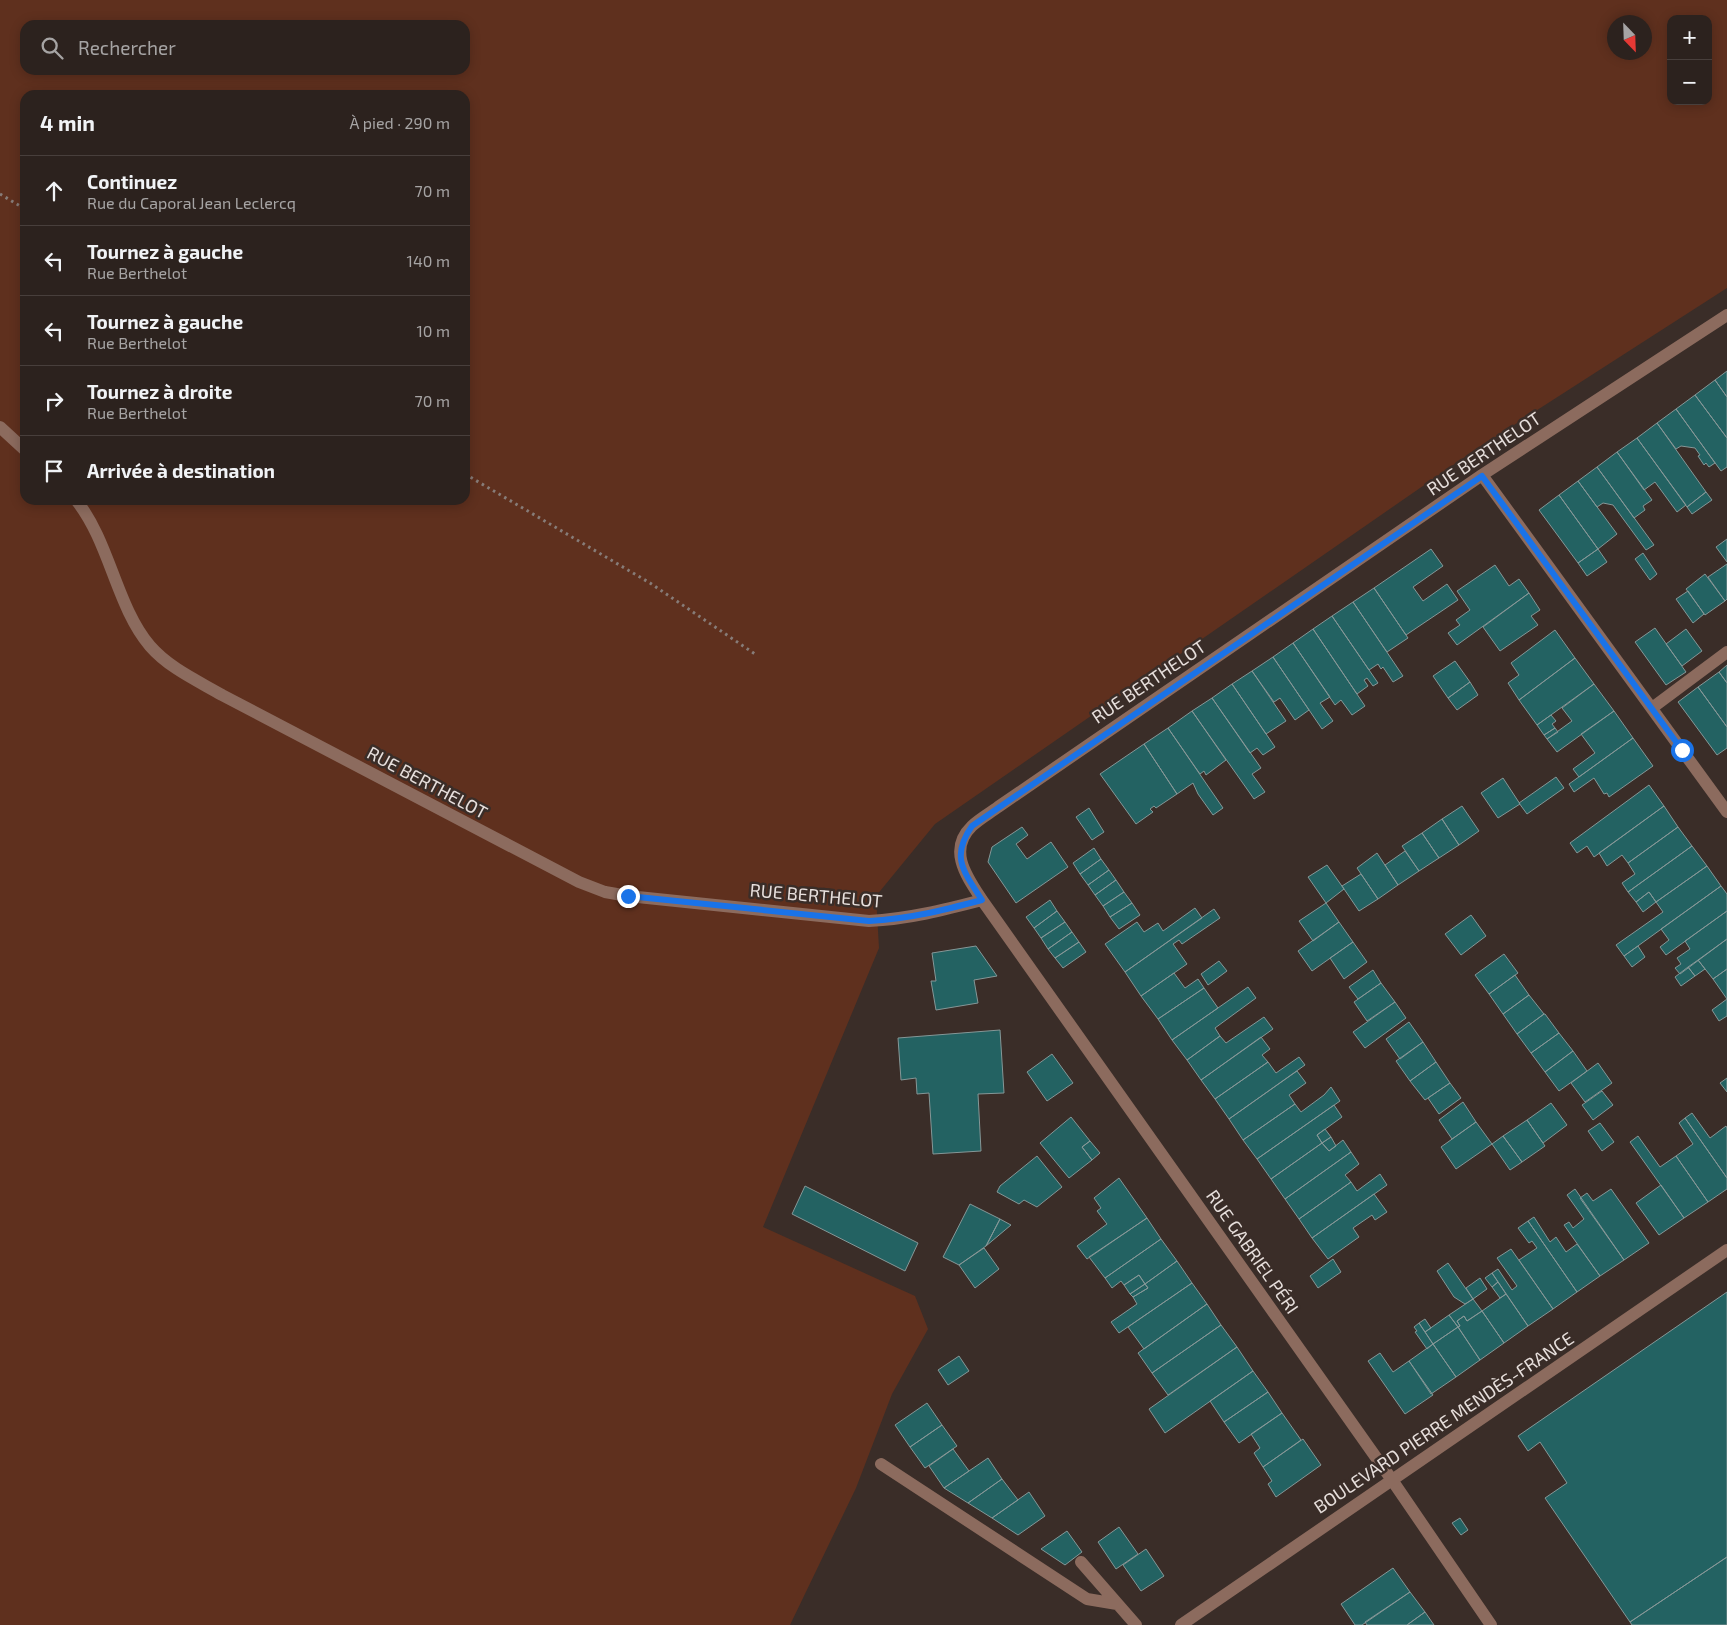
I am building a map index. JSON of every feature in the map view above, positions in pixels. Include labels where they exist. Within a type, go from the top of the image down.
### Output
[{"type":"street","name":"RUE BERTHELOT","points":[[80,505],[98,537],[132,618],[150,646],[176,669],[222,696],[579,882],[605,892],[628,896],[869,921],[899,919],[982,900],[968,880],[961,864],[960,851],[962,844],[972,826],[1482,476],[1727,315]]},
{"type":"street","points":[[0,427],[20,445]]},
{"type":"street","points":[[1482,476],[1727,812]]},
{"type":"street","points":[[1652,708],[1727,652]]},
{"type":"street","name":"RUE GABRIEL PÉRI","points":[[982,900],[1392,1480],[1491,1625]]},
{"type":"street","name":"BOULEVARD PIERRE MENDÈS-FRANCE","points":[[1181,1625],[1727,1250]]},
{"type":"street","points":[[881,1464],[1087,1599],[1117,1604]]},
{"type":"street","points":[[1081,1562],[1136,1625]]},
{"type":"path","points":[[0,194],[20,206]]},
{"type":"path","points":[[470,477],[650,583],[755,654]]},
{"type":"shaded area","points":[[0,0],[1727,0],[1727,288],[1472,452],[935,824],[876,896],[879,948],[763,1227],[915,1296],[928,1329],[892,1394],[856,1488],[790,1625],[0,1625]]},
{"type":"building","points":[[1727,371],[1727,397],[1715,380]]},
{"type":"building","points":[[1715,380],[1727,397],[1727,438],[1695,395]]},
{"type":"building","points":[[1695,395],[1727,438],[1727,467],[1721,471],[1676,409]]},
{"type":"building","points":[[1676,409],[1715,463],[1709,467],[1706,463],[1704,465],[1695,448],[1681,446],[1676,449],[1657,423]]},
{"type":"building","points":[[1657,423],[1706,492],[1687,507],[1637,438]]},
{"type":"building","points":[[1637,438],[1686,505],[1677,512],[1655,482],[1644,490],[1617,452]]},
{"type":"building","points":[[1617,452],[1652,500],[1643,506],[1645,510],[1634,518],[1597,467]]},
{"type":"building","points":[[1597,467],[1654,545],[1646,550],[1613,505],[1603,503],[1597,507],[1578,481]]},
{"type":"building","points":[[1578,481],[1617,534],[1598,549],[1559,495]]},
{"type":"building","points":[[1706,492],[1712,500],[1692,514],[1687,507]]},
{"type":"building","points":[[1559,495],[1598,549],[1578,563],[1539,510]]},
{"type":"building","points":[[1727,539],[1727,562],[1716,547]]},
{"type":"building","points":[[1431,549],[1443,566],[1413,587],[1423,601],[1447,584],[1458,600],[1406,635],[1374,588]]},
{"type":"building","points":[[1598,549],[1607,562],[1587,576],[1578,563]]},
{"type":"building","points":[[1643,553],[1657,574],[1650,580],[1635,559]]},
{"type":"building","points":[[1727,564],[1727,599],[1725,601],[1708,577]]},
{"type":"building","points":[[1495,565],[1509,586],[1519,579],[1529,593],[1457,645],[1448,633],[1460,625],[1456,620],[1470,610],[1457,591]]},
{"type":"building","points":[[1705,574],[1725,601],[1705,615],[1686,589]]},
{"type":"building","points":[[1374,588],[1408,638],[1387,652],[1353,602]]},
{"type":"building","points":[[1688,591],[1704,614],[1693,623],[1676,599]]},
{"type":"building","points":[[1529,593],[1540,610],[1531,616],[1538,625],[1500,651],[1483,627]]},
{"type":"building","points":[[1353,602],[1403,676],[1393,682],[1383,667],[1381,669],[1378,664],[1369,670],[1332,616]]},
{"type":"building","points":[[1332,616],[1378,683],[1373,686],[1367,678],[1364,680],[1368,686],[1357,694],[1313,629]]},
{"type":"building","points":[[1655,628],[1686,672],[1666,685],[1635,642]]},
{"type":"building","points":[[1313,629],[1365,706],[1352,715],[1341,700],[1335,705],[1293,643]]},
{"type":"building","points":[[1686,629],[1702,651],[1682,666],[1666,644]]},
{"type":"building","points":[[1555,630],[1575,658],[1519,700],[1508,683],[1519,675],[1511,663]]},
{"type":"building","points":[[1293,643],[1330,697],[1320,703],[1333,721],[1322,729],[1273,657]]},
{"type":"building","points":[[1273,657],[1309,710],[1295,720],[1280,698],[1274,702],[1252,671]]},
{"type":"building","points":[[1575,658],[1594,684],[1537,725],[1519,700]]},
{"type":"building","points":[[1455,661],[1470,682],[1448,698],[1433,676]]},
{"type":"building","points":[[1727,665],[1727,683],[1719,672]]},
{"type":"building","points":[[1252,671],[1286,721],[1266,734],[1232,684]]},
{"type":"building","points":[[1719,672],[1727,683],[1727,727],[1698,687]]},
{"type":"building","points":[[1470,682],[1478,695],[1457,710],[1448,698]]},
{"type":"building","points":[[1232,684],[1275,747],[1263,755],[1257,748],[1250,753],[1212,698]]},
{"type":"building","points":[[1594,684],[1614,711],[1557,752],[1547,739],[1572,721],[1562,708]]},
{"type":"building","points":[[1698,687],[1727,727],[1727,748],[1717,755],[1678,702]]},
{"type":"building","points":[[1212,698],[1261,768],[1252,774],[1265,792],[1254,799],[1192,711]]},
{"type":"building","points":[[1192,711],[1226,760],[1206,775],[1204,771],[1200,774],[1168,728]]},
{"type":"building","points":[[1614,711],[1633,738],[1579,777],[1573,769],[1595,753],[1581,734]]},
{"type":"building","points":[[1551,715],[1556,721],[1552,724],[1555,728],[1544,735],[1537,725]]},
{"type":"building","points":[[1168,728],[1223,808],[1213,815],[1198,794],[1193,783],[1177,794],[1144,744]]},
{"type":"building","points":[[1555,728],[1558,732],[1547,739],[1544,735]]},
{"type":"building","points":[[1633,738],[1653,766],[1609,797],[1607,793],[1604,794],[1594,778],[1574,792],[1569,784]]},
{"type":"building","points":[[1144,744],[1177,794],[1156,808],[1154,806],[1150,809],[1153,812],[1136,824],[1100,774]]},
{"type":"building","points":[[1556,777],[1564,788],[1527,814],[1519,803]]},
{"type":"building","points":[[1503,778],[1520,804],[1498,818],[1481,793]]},
{"type":"building","points":[[1649,785],[1664,806],[1594,857],[1587,846],[1577,853],[1570,843]]},
{"type":"building","points":[[1462,806],[1479,831],[1459,845],[1442,819]]},
{"type":"building","points":[[1664,806],[1678,827],[1628,863],[1622,855],[1607,866],[1599,853]]},
{"type":"building","points":[[1089,808],[1104,832],[1092,840],[1076,817]]},
{"type":"building","points":[[1442,819],[1459,845],[1439,858],[1422,833]]},
{"type":"building","points":[[1022,827],[1028,835],[1016,844],[1027,859],[1051,842],[1068,867],[1016,903],[988,862],[992,847]]},
{"type":"building","points":[[1678,827],[1692,846],[1628,892],[1622,883],[1635,874],[1628,863]]},
{"type":"building","points":[[1422,833],[1439,858],[1419,871],[1402,846]]},
{"type":"building","points":[[1692,846],[1707,866],[1656,902],[1649,892],[1636,902],[1628,892]]},
{"type":"building","points":[[1094,848],[1101,859],[1080,874],[1073,863]]},
{"type":"building","points":[[1405,851],[1419,871],[1398,885],[1385,865]]},
{"type":"building","points":[[1377,853],[1398,885],[1378,899],[1357,868]]},
{"type":"building","points":[[1101,859],[1109,870],[1088,885],[1080,874]]},
{"type":"building","points":[[1327,865],[1344,889],[1326,903],[1308,877]]},
{"type":"building","points":[[1707,866],[1721,886],[1624,956],[1616,945],[1663,912],[1656,902]]},
{"type":"building","points":[[1109,870],[1116,880],[1095,895],[1088,885]]},
{"type":"building","points":[[1361,874],[1378,899],[1359,911],[1342,886]]},
{"type":"building","points":[[1116,880],[1124,892],[1103,906],[1095,895]]},
{"type":"building","points":[[1721,886],[1727,894],[1727,911],[1666,955],[1660,947],[1669,940],[1661,929]]},
{"type":"building","points":[[1124,892],[1132,903],[1110,917],[1103,906]]},
{"type":"building","points":[[1649,892],[1656,902],[1643,912],[1636,902]]},
{"type":"building","points":[[1050,900],[1057,911],[1034,928],[1026,917]]},
{"type":"building","points":[[1132,903],[1140,915],[1119,929],[1110,917]]},
{"type":"building","points":[[1326,903],[1339,922],[1313,941],[1299,921]]},
{"type":"building","points":[[1195,908],[1202,918],[1125,972],[1105,944],[1137,922],[1144,932],[1158,923],[1163,931]]},
{"type":"building","points":[[1214,909],[1220,918],[1182,944],[1179,940],[1173,944],[1187,964],[1141,996],[1125,972]]},
{"type":"building","points":[[1057,911],[1065,922],[1041,938],[1034,928]]},
{"type":"building","points":[[1727,911],[1727,939],[1680,974],[1675,968],[1681,964],[1677,958],[1690,949],[1685,941]]},
{"type":"building","points":[[1471,915],[1486,936],[1461,955],[1445,934]]},
{"type":"building","points":[[1065,922],[1072,932],[1048,949],[1041,938]]},
{"type":"building","points":[[1339,922],[1353,942],[1312,971],[1298,951]]},
{"type":"building","points":[[1072,932],[1079,942],[1055,958],[1048,949]]},
{"type":"building","points":[[1727,939],[1727,969],[1713,979],[1698,960]]},
{"type":"building","points":[[1079,942],[1086,952],[1063,968],[1055,958]]},
{"type":"building","points":[[1353,942],[1367,962],[1344,979],[1330,958]]},
{"type":"building","points":[[976,946],[997,976],[974,980],[978,1003],[936,1010],[931,981],[936,981],[932,953]]},
{"type":"building","points":[[1638,946],[1645,957],[1632,967],[1624,956]]},
{"type":"building","points":[[1504,954],[1518,973],[1489,994],[1475,975]]},
{"type":"building","points":[[1698,960],[1705,969],[1695,976],[1688,967]]},
{"type":"building","points":[[1219,961],[1227,971],[1208,985],[1201,974]]},
{"type":"building","points":[[1688,967],[1695,976],[1681,986],[1675,977]]},
{"type":"building","points":[[1727,969],[1727,999],[1713,979]]},
{"type":"building","points":[[1373,970],[1381,983],[1358,999],[1349,987]]},
{"type":"building","points":[[1174,973],[1185,988],[1198,979],[1204,988],[1158,1019],[1141,996]]},
{"type":"building","points":[[1515,975],[1529,995],[1503,1014],[1489,994]]},
{"type":"building","points":[[1381,983],[1395,1002],[1367,1021],[1354,1002]]},
{"type":"building","points":[[1248,987],[1256,998],[1215,1028],[1220,1036],[1187,1060],[1172,1040]]},
{"type":"building","points":[[1204,988],[1218,1008],[1172,1040],[1158,1019]]},
{"type":"building","points":[[1529,995],[1544,1014],[1517,1034],[1503,1014]]},
{"type":"building","points":[[1727,999],[1727,1016],[1719,1021],[1712,1010]]},
{"type":"building","points":[[1395,1002],[1406,1018],[1365,1048],[1353,1032]]},
{"type":"building","points":[[1544,1014],[1559,1033],[1531,1053],[1517,1034]]},
{"type":"building","points":[[1264,1017],[1273,1029],[1201,1080],[1187,1060],[1220,1036],[1226,1043]]},
{"type":"building","points":[[1409,1022],[1423,1042],[1400,1059],[1386,1039]]},
{"type":"building","points":[[1000,1030],[1004,1093],[978,1094],[981,1151],[933,1154],[929,1093],[917,1094],[916,1078],[901,1080],[898,1038]]},
{"type":"building","points":[[1559,1033],[1573,1051],[1545,1072],[1531,1053]]},
{"type":"building","points":[[1261,1037],[1270,1049],[1262,1055],[1268,1062],[1215,1099],[1201,1080]]},
{"type":"building","points":[[1423,1042],[1436,1062],[1410,1081],[1396,1061]]},
{"type":"building","points":[[1573,1051],[1587,1071],[1559,1091],[1545,1072]]},
{"type":"building","points":[[1052,1054],[1073,1083],[1047,1101],[1027,1072]]},
{"type":"building","points":[[1299,1057],[1305,1065],[1229,1119],[1215,1099],[1268,1062],[1276,1073]]},
{"type":"building","points":[[1436,1062],[1450,1083],[1425,1100],[1410,1081]]},
{"type":"building","points":[[1598,1063],[1612,1083],[1585,1102],[1571,1083]]},
{"type":"building","points":[[1297,1071],[1306,1083],[1289,1095],[1295,1104],[1243,1140],[1229,1119]]},
{"type":"building","points":[[1727,1078],[1727,1092],[1720,1083]]},
{"type":"building","points":[[1450,1083],[1461,1098],[1439,1114],[1428,1098]]},
{"type":"building","points":[[1331,1087],[1340,1101],[1257,1159],[1243,1140],[1295,1104],[1301,1112],[1324,1095]]},
{"type":"building","points":[[1602,1091],[1613,1105],[1593,1120],[1582,1105]]},
{"type":"building","points":[[1463,1102],[1476,1122],[1452,1139],[1439,1120]]},
{"type":"building","points":[[1551,1103],[1567,1125],[1543,1143],[1527,1120]]},
{"type":"building","points":[[1334,1105],[1342,1117],[1317,1135],[1322,1143],[1271,1179],[1257,1159]]},
{"type":"building","points":[[1692,1113],[1710,1138],[1726,1126],[1727,1178],[1685,1118]]},
{"type":"building","points":[[1071,1117],[1090,1141],[1082,1147],[1092,1160],[1069,1178],[1040,1143]]},
{"type":"building","points":[[1685,1118],[1727,1178],[1727,1189],[1708,1202],[1676,1156],[1693,1144],[1679,1123]]},
{"type":"building","points":[[1527,1120],[1545,1146],[1522,1162],[1503,1136]]},
{"type":"building","points":[[1476,1122],[1492,1144],[1456,1169],[1441,1147]]},
{"type":"building","points":[[1600,1123],[1614,1142],[1602,1151],[1588,1131]]},
{"type":"building","points":[[1325,1129],[1331,1137],[1322,1143],[1317,1135]]},
{"type":"building","points":[[1503,1136],[1522,1162],[1510,1170],[1492,1144]]},
{"type":"building","points":[[1638,1136],[1660,1167],[1676,1156],[1708,1202],[1684,1218],[1630,1142]]},
{"type":"building","points":[[1331,1137],[1336,1146],[1329,1151],[1322,1143]]},
{"type":"building","points":[[1343,1140],[1351,1152],[1285,1199],[1271,1179],[1322,1143],[1329,1151]]},
{"type":"building","points":[[1090,1141],[1100,1153],[1092,1160],[1082,1147]]},
{"type":"building","points":[[1351,1152],[1359,1164],[1345,1175],[1351,1182],[1299,1219],[1285,1199]]},
{"type":"building","points":[[1037,1156],[1062,1187],[1037,1207],[1024,1200],[1019,1204],[997,1192],[1000,1186]]},
{"type":"building","points":[[1380,1174],[1387,1185],[1312,1238],[1299,1219],[1351,1182],[1357,1191]]},
{"type":"building","points":[[1119,1178],[1147,1218],[1087,1259],[1077,1246],[1107,1224],[1097,1211],[1101,1208],[1094,1198]]},
{"type":"building","points":[[1661,1185],[1684,1218],[1659,1235],[1636,1203]]},
{"type":"building","points":[[805,1186],[918,1243],[905,1271],[792,1214]]},
{"type":"building","points":[[1575,1189],[1624,1260],[1600,1276],[1564,1225],[1569,1222],[1573,1228],[1584,1219],[1567,1195]]},
{"type":"building","points":[[1611,1189],[1649,1243],[1624,1260],[1580,1198],[1587,1193],[1593,1201]]},
{"type":"building","points":[[1374,1194],[1387,1212],[1375,1220],[1372,1215],[1353,1228],[1359,1237],[1328,1259],[1312,1238]]},
{"type":"building","points":[[970,1204],[1000,1219],[986,1246],[959,1265],[943,1257]]},
{"type":"building","points":[[1534,1217],[1550,1242],[1556,1237],[1566,1252],[1577,1244],[1600,1276],[1577,1292],[1528,1221]]},
{"type":"building","points":[[1147,1218],[1161,1239],[1105,1278],[1089,1257]]},
{"type":"building","points":[[1000,1219],[1011,1225],[986,1246]]},
{"type":"building","points":[[1528,1221],[1577,1292],[1553,1309],[1519,1260],[1537,1248],[1532,1241],[1529,1243],[1518,1228]]},
{"type":"building","points":[[1161,1239],[1177,1261],[1145,1284],[1139,1275],[1124,1285],[1121,1281],[1112,1288],[1105,1278]]},
{"type":"building","points":[[984,1248],[999,1269],[975,1288],[959,1265]]},
{"type":"building","points":[[1511,1249],[1553,1309],[1528,1326],[1492,1273],[1498,1269],[1512,1290],[1517,1286],[1497,1258]]},
{"type":"building","points":[[1333,1259],[1341,1272],[1318,1288],[1310,1276]]},
{"type":"building","points":[[1177,1261],[1192,1283],[1119,1333],[1111,1322],[1137,1304],[1133,1297],[1148,1288],[1145,1284]]},
{"type":"building","points":[[1448,1263],[1473,1299],[1465,1304],[1454,1297],[1437,1271]]},
{"type":"building","points":[[1492,1273],[1498,1282],[1492,1287],[1485,1278]]},
{"type":"building","points":[[1139,1275],[1145,1284],[1130,1294],[1124,1285]]},
{"type":"building","points":[[1480,1278],[1487,1289],[1473,1299],[1466,1288]]},
{"type":"building","points":[[1498,1282],[1506,1294],[1500,1298],[1492,1287]]},
{"type":"building","points":[[1192,1283],[1207,1304],[1144,1349],[1128,1327]]},
{"type":"building","points":[[1145,1284],[1148,1288],[1133,1297],[1130,1294]]},
{"type":"building","points":[[1727,1292],[1727,1557],[1630,1622],[1545,1498],[1567,1483],[1540,1442],[1528,1451],[1518,1436]]},
{"type":"building","points":[[1506,1294],[1528,1326],[1504,1343],[1482,1311]]},
{"type":"building","points":[[1473,1299],[1482,1311],[1467,1321],[1464,1316],[1457,1321],[1460,1326],[1458,1327],[1449,1315]]},
{"type":"building","points":[[1207,1304],[1221,1325],[1152,1373],[1138,1353]]},
{"type":"building","points":[[1482,1311],[1504,1343],[1480,1360],[1458,1327],[1460,1326],[1457,1321],[1464,1316],[1467,1321]]},
{"type":"building","points":[[1449,1315],[1458,1327],[1433,1344],[1425,1332]]},
{"type":"building","points":[[1425,1319],[1431,1328],[1425,1332],[1419,1323]]},
{"type":"building","points":[[1419,1323],[1433,1344],[1427,1349],[1415,1332],[1417,1331],[1414,1327]]},
{"type":"building","points":[[1221,1325],[1237,1347],[1168,1395],[1152,1373]]},
{"type":"building","points":[[1458,1327],[1480,1360],[1456,1377],[1433,1344]]},
{"type":"building","points":[[1433,1344],[1456,1377],[1431,1394],[1409,1361]]},
{"type":"building","points":[[1237,1347],[1253,1371],[1165,1433],[1149,1409]]},
{"type":"building","points":[[1380,1353],[1393,1372],[1409,1361],[1433,1395],[1405,1414],[1368,1361]]},
{"type":"building","points":[[959,1356],[969,1371],[948,1385],[938,1370]]},
{"type":"building","points":[[1253,1371],[1268,1392],[1224,1422],[1210,1401]]},
{"type":"building","points":[[1268,1392],[1282,1413],[1239,1443],[1224,1422]]},
{"type":"building","points":[[927,1403],[942,1425],[910,1447],[895,1425]]},
{"type":"building","points":[[1282,1413],[1301,1440],[1263,1467],[1254,1453],[1260,1448],[1251,1434]]},
{"type":"building","points":[[942,1425],[957,1446],[925,1468],[910,1447]]},
{"type":"building","points":[[1303,1439],[1321,1465],[1276,1497],[1268,1484],[1272,1481],[1263,1467]]},
{"type":"building","points":[[953,1449],[969,1471],[944,1488],[929,1466]]},
{"type":"building","points":[[988,1458],[1002,1479],[968,1503],[944,1488]]},
{"type":"building","points":[[1002,1479],[1018,1500],[992,1518],[968,1503]]},
{"type":"building","points":[[1029,1492],[1045,1516],[1018,1535],[992,1518]]},
{"type":"building","points":[[1460,1518],[1468,1530],[1461,1535],[1452,1523]]},
{"type":"building","points":[[1119,1527],[1138,1554],[1116,1569],[1098,1542]]},
{"type":"building","points":[[1067,1531],[1082,1552],[1065,1565],[1041,1549]]},
{"type":"building","points":[[1146,1549],[1164,1576],[1141,1591],[1123,1565]]},
{"type":"building","points":[[1727,1557],[1727,1625],[1632,1625],[1630,1622]]},
{"type":"building","points":[[1393,1568],[1410,1592],[1362,1625],[1355,1625],[1341,1604]]},
{"type":"building","points":[[1410,1592],[1425,1612],[1407,1625],[1367,1625],[1365,1622]]},
{"type":"building","points":[[1425,1612],[1434,1625],[1407,1625]]},
{"type":"route","points":[[628,896],[869,921],[930,914],[982,900],[968,880],[961,864],[960,851],[964,838],[972,826],[1482,476],[1682,750]]}]
